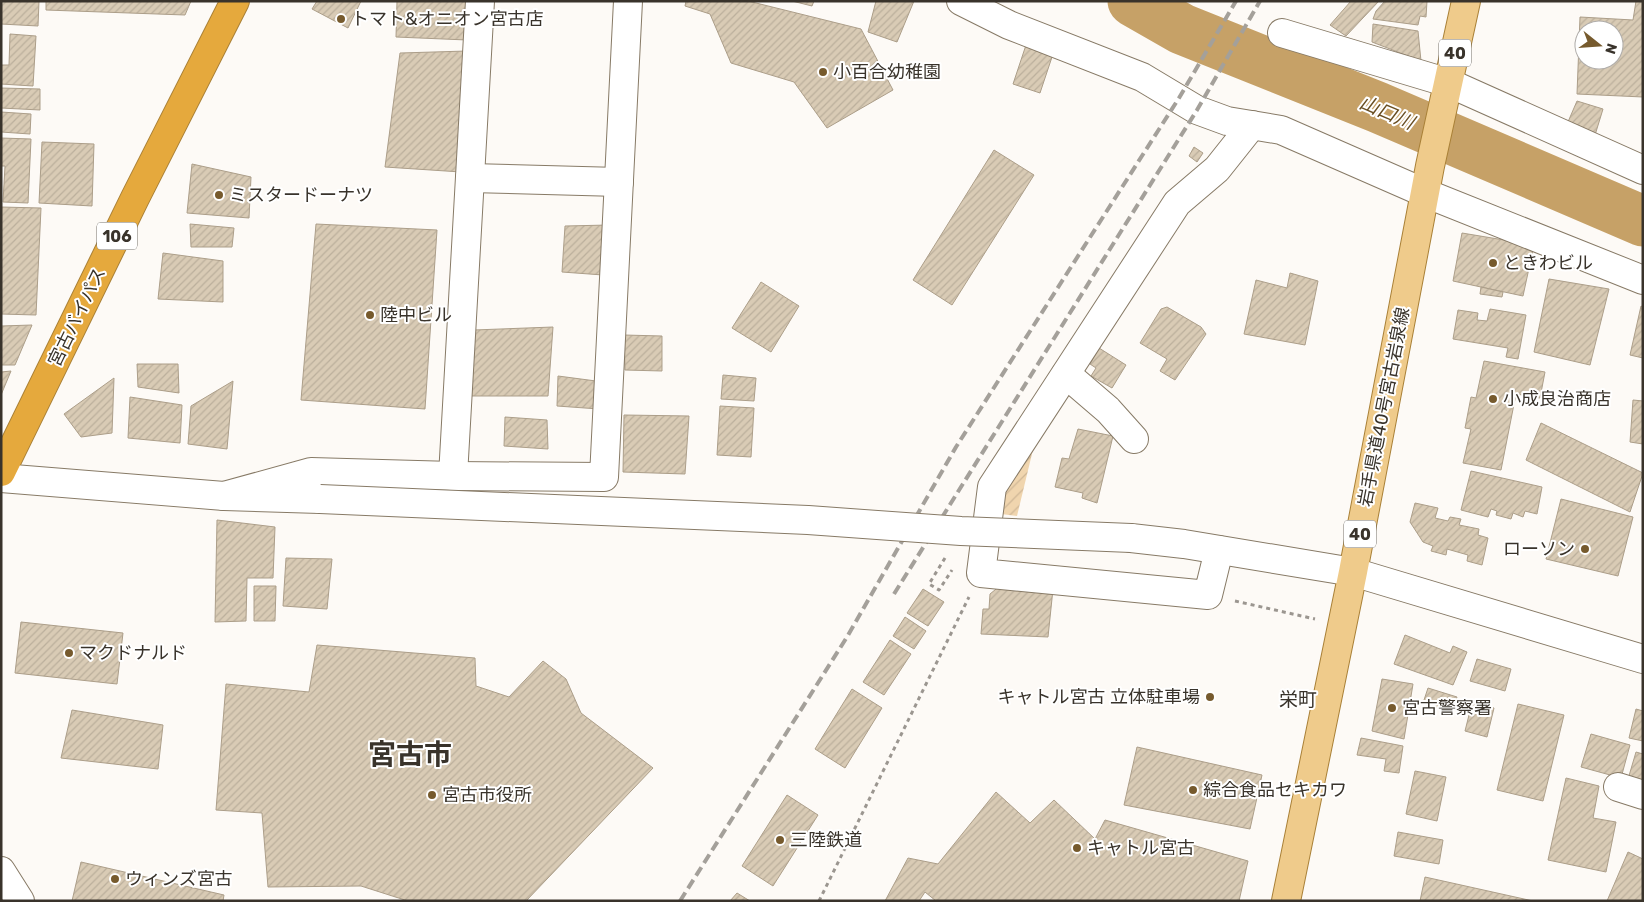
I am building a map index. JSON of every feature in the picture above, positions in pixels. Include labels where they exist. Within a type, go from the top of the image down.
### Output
[{"type":"highway","name":"宮古バイパス","points":[[1,472],[135,198],[235,1]]},
{"type":"main road","name":"岩手県道40号宮古岩泉線","points":[[1286,901],[1353,572],[1430,166],[1466,1]]},
{"type":"street","points":[[453,476],[480,1]]},
{"type":"street","points":[[224,496],[311,472],[453,476],[604,477],[628,1]]},
{"type":"street","points":[[961,1],[1009,25],[1142,77],[1197,110],[1227,121],[1281,130],[1425,193],[1643,280]]},
{"type":"street","points":[[1282,33],[1446,93],[1643,170]]},
{"type":"street","points":[[1219,550],[1208,595],[981,574],[992,487],[1177,203],[1217,169],[1252,124]]},
{"type":"street","points":[[470,178],[619,182]]},
{"type":"street","points":[[1066,374],[1108,410],[1134,439]]},
{"type":"street","points":[[1,478],[224,496],[808,520],[961,531],[1131,538],[1353,572],[1643,659]]},
{"type":"street","points":[[1,871],[20,901]]},
{"type":"path","points":[[819,901],[981,574],[958,560],[939,590],[929,584],[961,531]]},
{"type":"path","points":[[1208,595],[1325,621]]},
{"type":"shaded area","points":[[1037,433],[1017,516],[993,513]]},
{"type":"building","points":[[1,1],[39,1],[38,26],[1,24]]},
{"type":"building","points":[[46,1],[191,1],[185,15],[46,10]]},
{"type":"building","name":"トマト&オニオン宮古店","points":[[317,1],[361,1],[348,28],[312,9]]},
{"type":"building","points":[[397,1],[469,1],[467,40],[396,37]]},
{"type":"building","name":"小百合幼稚園","points":[[686,1],[748,1],[861,29],[893,90],[827,128],[794,82],[731,63],[710,14],[685,6]]},
{"type":"building","points":[[792,1],[814,1],[812,6]]},
{"type":"building","points":[[876,1],[914,1],[897,42],[868,32]]},
{"type":"building","points":[[1351,1],[1379,1],[1346,36],[1330,25]]},
{"type":"building","points":[[1385,1],[1427,1],[1426,17],[1420,16],[1418,25],[1373,19],[1376,11]]},
{"type":"building","points":[[1636,1],[1643,1],[1643,97],[1577,94],[1578,70],[1624,70],[1624,20],[1580,20],[1580,17],[1633,20]]},
{"type":"building","points":[[1373,24],[1418,31],[1421,61],[1372,42]]},
{"type":"building","points":[[10,34],[36,36],[33,86],[1,84],[1,65],[9,65]]},
{"type":"building","points":[[1029,36],[1056,45],[1040,93],[1013,84]]},
{"type":"building","points":[[467,51],[461,172],[385,167],[400,53]]},
{"type":"building","points":[[1,88],[40,89],[40,110],[1,108]]},
{"type":"building","points":[[1577,101],[1603,109],[1588,158],[1558,145]]},
{"type":"building","points":[[1,112],[31,114],[30,134],[1,132]]},
{"type":"building","points":[[1,138],[31,139],[28,203],[3,202],[5,166],[1,166]]},
{"type":"building","points":[[42,142],[94,144],[92,206],[39,203]]},
{"type":"building","points":[[1194,147],[1203,153],[1197,162],[1189,156]]},
{"type":"building","points":[[994,150],[1034,175],[952,305],[913,280]]},
{"type":"building","name":"ミスタードーナツ","points":[[192,164],[251,177],[249,218],[187,213]]},
{"type":"building","points":[[1,207],[41,208],[36,315],[1,314]]},
{"type":"building","points":[[190,224],[234,228],[232,247],[191,247]]},
{"type":"building","name":"陸中ビル","points":[[316,224],[437,230],[425,409],[301,400]]},
{"type":"building","points":[[609,225],[603,275],[562,272],[565,226]]},
{"type":"building","name":"ときわビル","points":[[1462,233],[1534,245],[1523,296],[1453,281]]},
{"type":"building","points":[[163,253],[223,261],[223,302],[158,299]]},
{"type":"building","points":[[1290,273],[1318,281],[1305,345],[1244,334],[1256,280],[1287,288]]},
{"type":"building","points":[[1549,279],[1609,289],[1590,365],[1534,352]]},
{"type":"building","points":[[761,282],[799,306],[771,352],[732,328]]},
{"type":"building","points":[[1481,287],[1503,292],[1502,297],[1480,294]]},
{"type":"building","points":[[1641,306],[1643,307],[1643,358],[1630,355]]},
{"type":"building","points":[[1167,307],[1201,327],[1206,334],[1175,380],[1160,371],[1167,359],[1140,343],[1161,309]]},
{"type":"building","points":[[1490,309],[1526,315],[1518,359],[1506,357],[1508,348],[1453,339],[1458,310],[1478,313],[1477,320],[1487,321]]},
{"type":"building","points":[[32,325],[15,365],[1,365],[1,326]]},
{"type":"building","points":[[553,327],[548,396],[470,396],[474,330]]},
{"type":"building","points":[[624,335],[662,336],[662,371],[625,370]]},
{"type":"building","points":[[1099,348],[1126,365],[1112,388],[1091,376],[1096,368],[1090,364]]},
{"type":"building","points":[[1484,361],[1545,372],[1540,398],[1516,394],[1501,470],[1463,463],[1471,429],[1465,428],[1471,397],[1476,398]]},
{"type":"building","points":[[137,364],[178,364],[179,393],[138,387]]},
{"type":"building","points":[[11,371],[1,395],[1,372]]},
{"type":"building","points":[[723,375],[756,378],[754,401],[721,399]]},
{"type":"building","points":[[558,376],[596,381],[599,409],[557,406]]},
{"type":"building","points":[[114,378],[112,433],[81,437],[64,414]]},
{"type":"building","points":[[233,381],[227,449],[188,444],[191,406]]},
{"type":"building","points":[[130,397],[182,405],[180,443],[128,438]]},
{"type":"building","points":[[1633,400],[1643,401],[1643,444],[1630,442]]},
{"type":"building","points":[[720,406],[754,408],[751,457],[717,455]]},
{"type":"building","points":[[624,415],[689,416],[685,474],[623,472]]},
{"type":"building","points":[[505,417],[547,420],[548,449],[504,446]]},
{"type":"building","points":[[1541,423],[1643,473],[1630,512],[1526,460]]},
{"type":"building","points":[[1078,429],[1113,436],[1097,503],[1082,498],[1083,493],[1055,487],[1062,458],[1069,459]]},
{"type":"building","points":[[1471,471],[1542,487],[1537,514],[1525,511],[1523,517],[1513,513],[1511,519],[1496,515],[1497,511],[1491,509],[1488,517],[1461,510]]},
{"type":"building","points":[[1561,499],[1633,517],[1618,576],[1546,559]]},
{"type":"building","points":[[1415,503],[1438,508],[1435,518],[1448,521],[1450,517],[1461,519],[1459,525],[1479,529],[1478,535],[1488,538],[1482,565],[1467,561],[1468,555],[1447,549],[1446,555],[1431,551],[1433,546],[1423,542],[1410,522]]},
{"type":"building","points":[[217,520],[275,527],[273,578],[247,578],[246,621],[215,622]]},
{"type":"building","points":[[286,558],[332,559],[327,609],[283,606]]},
{"type":"building","points":[[1001,585],[1053,589],[1048,637],[981,634],[983,609],[989,609],[990,594]]},
{"type":"building","points":[[254,586],[276,586],[275,621],[254,621]]},
{"type":"building","points":[[923,589],[944,602],[928,626],[907,613]]},
{"type":"building","points":[[905,617],[926,631],[914,649],[893,636]]},
{"type":"building","name":"マクドナルド","points":[[21,622],[123,633],[117,684],[15,673]]},
{"type":"building","points":[[1405,635],[1450,653],[1453,646],[1467,652],[1453,685],[1394,664]]},
{"type":"building","points":[[890,640],[911,654],[884,695],[863,682]]},
{"type":"building","points":[[317,645],[475,658],[476,686],[509,697],[543,661],[566,679],[581,713],[653,768],[526,901],[408,901],[361,886],[268,887],[262,813],[216,810],[226,684],[309,692]]},
{"type":"building","points":[[1477,659],[1511,669],[1505,691],[1470,681]]},
{"type":"building","name":"宮古警察署","points":[[1382,679],[1413,684],[1404,739],[1372,731]]},
{"type":"building","points":[[1428,688],[1457,697],[1452,712],[1423,703]]},
{"type":"building","points":[[852,689],[882,708],[845,768],[815,749]]},
{"type":"building","points":[[1472,703],[1494,708],[1487,737],[1465,731]]},
{"type":"building","points":[[1518,704],[1564,715],[1543,801],[1497,790]]},
{"type":"building","points":[[1636,709],[1643,711],[1643,741],[1629,738]]},
{"type":"building","points":[[72,710],[163,725],[158,769],[61,758]]},
{"type":"building","points":[[1591,734],[1630,745],[1621,778],[1581,767]]},
{"type":"building","points":[[1361,738],[1403,746],[1399,773],[1384,771],[1386,759],[1357,755]]},
{"type":"building","name":"綜合食品セキカワ","points":[[1137,747],[1262,775],[1250,829],[1124,805]]},
{"type":"building","points":[[1636,752],[1643,754],[1643,791],[1626,786]]},
{"type":"building","points":[[1415,771],[1446,777],[1437,821],[1406,814]]},
{"type":"building","points":[[1566,778],[1599,786],[1593,818],[1616,822],[1606,872],[1548,860]]},
{"type":"building","name":"キャトル宮古","points":[[996,792],[1030,823],[1054,800],[1095,839],[1105,820],[1248,861],[1239,901],[936,901],[925,892],[919,901],[885,901],[908,858],[938,864]]},
{"type":"building","name":"三陸鉄道","points":[[787,795],[818,815],[773,886],[742,866]]},
{"type":"building","points":[[1398,832],[1443,840],[1439,864],[1394,856]]},
{"type":"building","points":[[1628,852],[1643,859],[1643,901],[1607,901]]},
{"type":"building","name":"ウィンズ宮古","points":[[81,862],[224,895],[223,901],[72,901]]},
{"type":"building","points":[[1425,877],[1533,901],[1420,901]]},
{"type":"building","points":[[737,893],[750,901],[730,901]]},
{"type":"waterway","name":"山口川","points":[[1133,1],[1182,29],[1377,107],[1643,221]]},
{"type":"railway","points":[[680,901],[847,637],[956,447],[1179,98],[1236,1]]},
{"type":"railway","points":[[894,594],[1197,110],[1260,1]]},
{"type":"place","name":"トマト&オニオン宮古店","points":[[341,19]]},
{"type":"place","name":"小百合幼稚園","points":[[823,72]]},
{"type":"place","name":"ミスタードーナツ","points":[[219,195]]},
{"type":"place","name":"ときわビル","points":[[1493,263]]},
{"type":"place","name":"陸中ビル","points":[[370,315]]},
{"type":"place","name":"小成良治商店","points":[[1493,399]]},
{"type":"place","name":"ローソン","points":[[1585,549]]},
{"type":"place","name":"マクドナルド","points":[[69,653]]},
{"type":"place","name":"キャトル宮古 立体駐車場","points":[[1210,697]]},
{"type":"place","name":"宮古警察署","points":[[1392,708]]},
{"type":"place","name":"綜合食品セキカワ","points":[[1193,790]]},
{"type":"place","name":"宮古市役所","points":[[432,795]]},
{"type":"place","name":"三陸鉄道","points":[[780,840]]},
{"type":"place","name":"キャトル宮古","points":[[1077,848]]},
{"type":"place","name":"ウィンズ宮古","points":[[115,879]]},
{"type":"district","name":"栄町","points":[[1298,699]]},
{"type":"district","name":"宮古市","points":[[410,754]]}]
